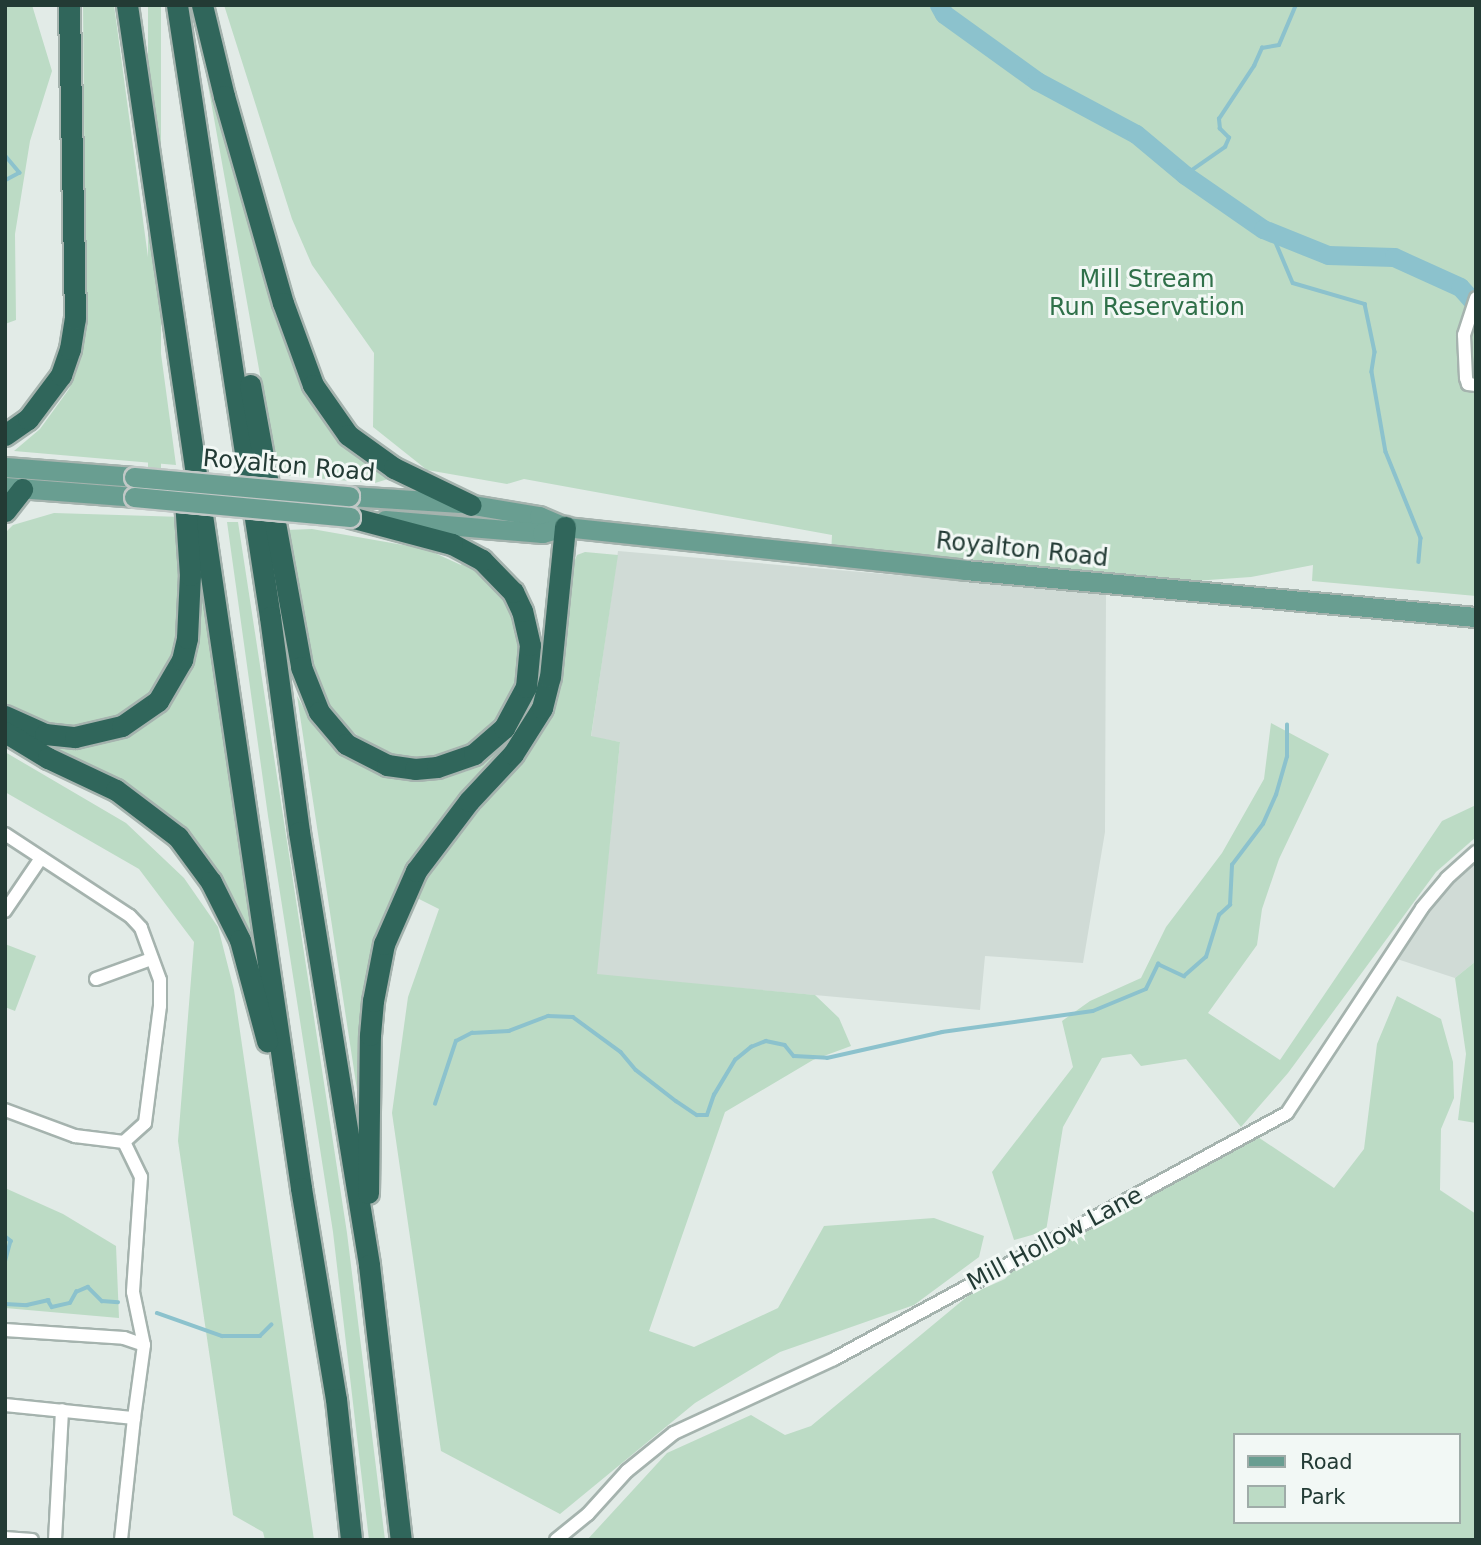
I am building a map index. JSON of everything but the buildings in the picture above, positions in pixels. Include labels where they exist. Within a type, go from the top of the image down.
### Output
[{"type":"highway","points":[[5,435],[28,419],[46,400],[61,375],[70,349],[75,319],[69,5]]},
{"type":"highway","points":[[127,5],[301,1188],[336,1399],[351,1540]]},
{"type":"highway","points":[[177,5],[226,318],[299,832],[369,1265],[401,1540]]},
{"type":"highway","points":[[202,5],[223,96],[283,303],[313,385],[348,435],[394,468],[471,505]]},
{"type":"highway","points":[[5,716],[29,730],[61,737],[106,732],[139,716],[158,701],[181,660],[187,638],[190,575],[172,305]]},
{"type":"highway","points":[[226,318],[244,352],[298,653],[310,697],[338,736],[376,761],[400,768],[427,768],[474,754],[504,728],[526,687],[530,645],[522,611],[513,592],[482,560],[452,544],[349,506]]},
{"type":"highway","points":[[5,511],[14,488]]},
{"type":"highway","points":[[369,1265],[367,1121],[370,1035],[373,1001],[384,944],[416,871],[469,802],[513,754],[542,708],[550,677],[565,527]]},
{"type":"highway","points":[[5,732],[48,758],[116,789],[178,837],[199,863],[230,918],[252,974],[301,1188]]},
{"type":"main road","name":"Royalton Road","points":[[5,467],[134,487],[349,506],[542,533],[565,527]]},
{"type":"main road","name":"Royalton Road","points":[[14,488],[134,487]]},
{"type":"main road","name":"Royalton Road","points":[[349,506],[471,505],[539,516],[565,527],[954,569],[1476,617]]},
{"type":"street","points":[[1476,298],[1464,335],[1466,378],[1468,384],[1476,385]]},
{"type":"street","points":[[5,834],[136,920],[160,980],[160,1006],[146,1121],[124,1142]]},
{"type":"street","name":"Mill Hollow Lane","points":[[556,1540],[588,1514],[627,1471],[674,1433],[834,1359],[1287,1113],[1422,908],[1447,878],[1476,852]]},
{"type":"street","points":[[5,911],[41,858]]},
{"type":"street","points":[[96,979],[151,958]]},
{"type":"street","points":[[5,1110],[65,1133],[124,1142]]},
{"type":"street","points":[[121,1540],[144,1345],[133,1292],[141,1177],[124,1142]]},
{"type":"street","points":[[5,1330],[124,1338],[144,1345]]},
{"type":"street","points":[[5,1405],[134,1418]]},
{"type":"street","points":[[55,1540],[62,1410]]},
{"type":"street","points":[[5,1538],[32,1540]]},
{"type":"shaded area","points":[[618,551],[1106,593],[1105,832],[1083,963],[985,956],[980,1010],[596,975],[620,742],[591,737]]},
{"type":"shaded area","points":[[1476,864],[1476,961],[1455,978],[1397,959],[1420,922],[1455,880]]},
{"type":"green space","points":[[5,5],[32,5],[52,71],[30,141],[15,234],[16,320],[5,324]]},
{"type":"green space","points":[[83,5],[114,5],[176,465],[14,451],[40,429],[69,389],[81,358],[86,323]]},
{"type":"green space","points":[[148,5],[161,5],[161,474],[148,474]]},
{"type":"green space","name":"Mill Stream Run Reservation","points":[[224,5],[1476,5],[1476,596],[1312,581],[1313,565],[1251,577],[1194,581],[831,555],[832,535],[524,479],[507,484],[427,470],[373,427],[374,353],[312,265],[292,219]]},
{"type":"green space","points":[[196,18],[267,265],[354,450],[388,479],[375,483],[278,475]]},
{"type":"green space","points":[[54,513],[183,517],[184,623],[175,658],[157,692],[125,720],[61,730],[5,707],[5,533],[13,525]]},
{"type":"green space","points":[[227,522],[238,522],[347,1233],[385,1540],[369,1540],[333,1232],[268,816]]},
{"type":"green space","points":[[312,529],[426,549],[461,565],[464,560],[493,584],[512,611],[520,653],[519,671],[514,690],[496,723],[469,747],[450,754],[423,758],[386,753],[365,742],[336,717],[324,696],[302,627],[286,530]]},
{"type":"green space","points":[[585,552],[618,555],[591,736],[620,742],[597,974],[815,995],[839,1018],[851,1046],[813,1060],[725,1112],[649,1331],[694,1347],[778,1308],[824,1226],[934,1218],[984,1236],[979,1257],[914,1305],[780,1352],[695,1403],[560,1514],[441,1451],[392,1113],[408,997],[439,909],[413,896],[431,862],[480,810],[550,717],[563,669],[572,567],[577,555]]},
{"type":"green space","points":[[201,571],[262,966],[256,967],[183,835],[33,745],[100,743],[129,732],[162,705]]},
{"type":"green space","points":[[297,696],[310,719],[335,749],[382,776],[407,781],[439,779],[467,771],[510,742],[401,892],[361,1116]]},
{"type":"green space","points":[[1271,723],[1329,754],[1279,859],[1262,909],[1257,945],[1208,1013],[1280,1060],[1442,821],[1476,805],[1476,837],[1436,872],[1288,1073],[1241,1127],[1186,1059],[1141,1066],[1131,1054],[1102,1058],[1063,1127],[1046,1231],[1014,1240],[992,1172],[1073,1067],[1062,1021],[1090,1001],[1141,978],[1166,927],[1222,853],[1264,779]]},
{"type":"green space","points":[[5,752],[126,823],[184,878],[218,927],[234,990],[314,1540],[265,1540],[263,1532],[233,1515],[178,1141],[194,942],[139,869],[5,792]]},
{"type":"green space","points":[[5,944],[36,956],[15,1011],[5,1007]]},
{"type":"green space","points":[[1476,961],[1476,1123],[1458,1120],[1466,1054],[1455,978]]},
{"type":"green space","points":[[1397,996],[1441,1019],[1453,1062],[1454,1098],[1441,1129],[1440,1190],[1476,1214],[1476,1540],[587,1540],[667,1453],[751,1415],[785,1435],[811,1426],[969,1295],[1005,1279],[1032,1250],[1249,1131],[1334,1188],[1364,1149],[1377,1044]]},
{"type":"green space","points":[[5,1188],[63,1214],[116,1246],[119,1318],[5,1308]]},
{"type":"waterway","points":[[939,5],[944,14],[1037,81],[1136,134],[1185,175],[1263,229],[1328,255],[1394,257],[1460,287],[1476,305]]},
{"type":"waterway","points":[[1185,175],[1225,147],[1229,138],[1220,129],[1219,119],[1254,66],[1262,48],[1279,45],[1296,5]]},
{"type":"waterway","points":[[5,155],[20,173],[5,181]]},
{"type":"waterway","points":[[1272,233],[1293,283],[1365,304],[1375,352],[1372,372],[1386,452],[1421,538],[1419,562]]},
{"type":"waterway","points":[[5,310],[5,328]]},
{"type":"waterway","points":[[435,1104],[456,1041],[472,1033],[509,1031],[548,1016],[573,1017],[621,1052],[636,1070],[676,1101],[697,1115],[707,1115],[714,1095],[735,1060],[751,1047],[766,1041],[785,1045],[794,1056],[827,1058],[942,1032],[1093,1011],[1146,989],[1158,964],[1184,976],[1206,957],[1219,915],[1230,905],[1232,865],[1263,824],[1276,795],[1287,757],[1287,725]]},
{"type":"waterway","points":[[5,1236],[11,1241],[5,1264]]},
{"type":"waterway","points":[[5,1271],[5,1277]]},
{"type":"waterway","points":[[5,1304],[27,1305],[48,1300],[52,1307],[70,1303],[76,1292],[88,1287],[102,1301],[118,1302]]},
{"type":"waterway","points":[[157,1313],[222,1336],[260,1336],[271,1325]]}]
